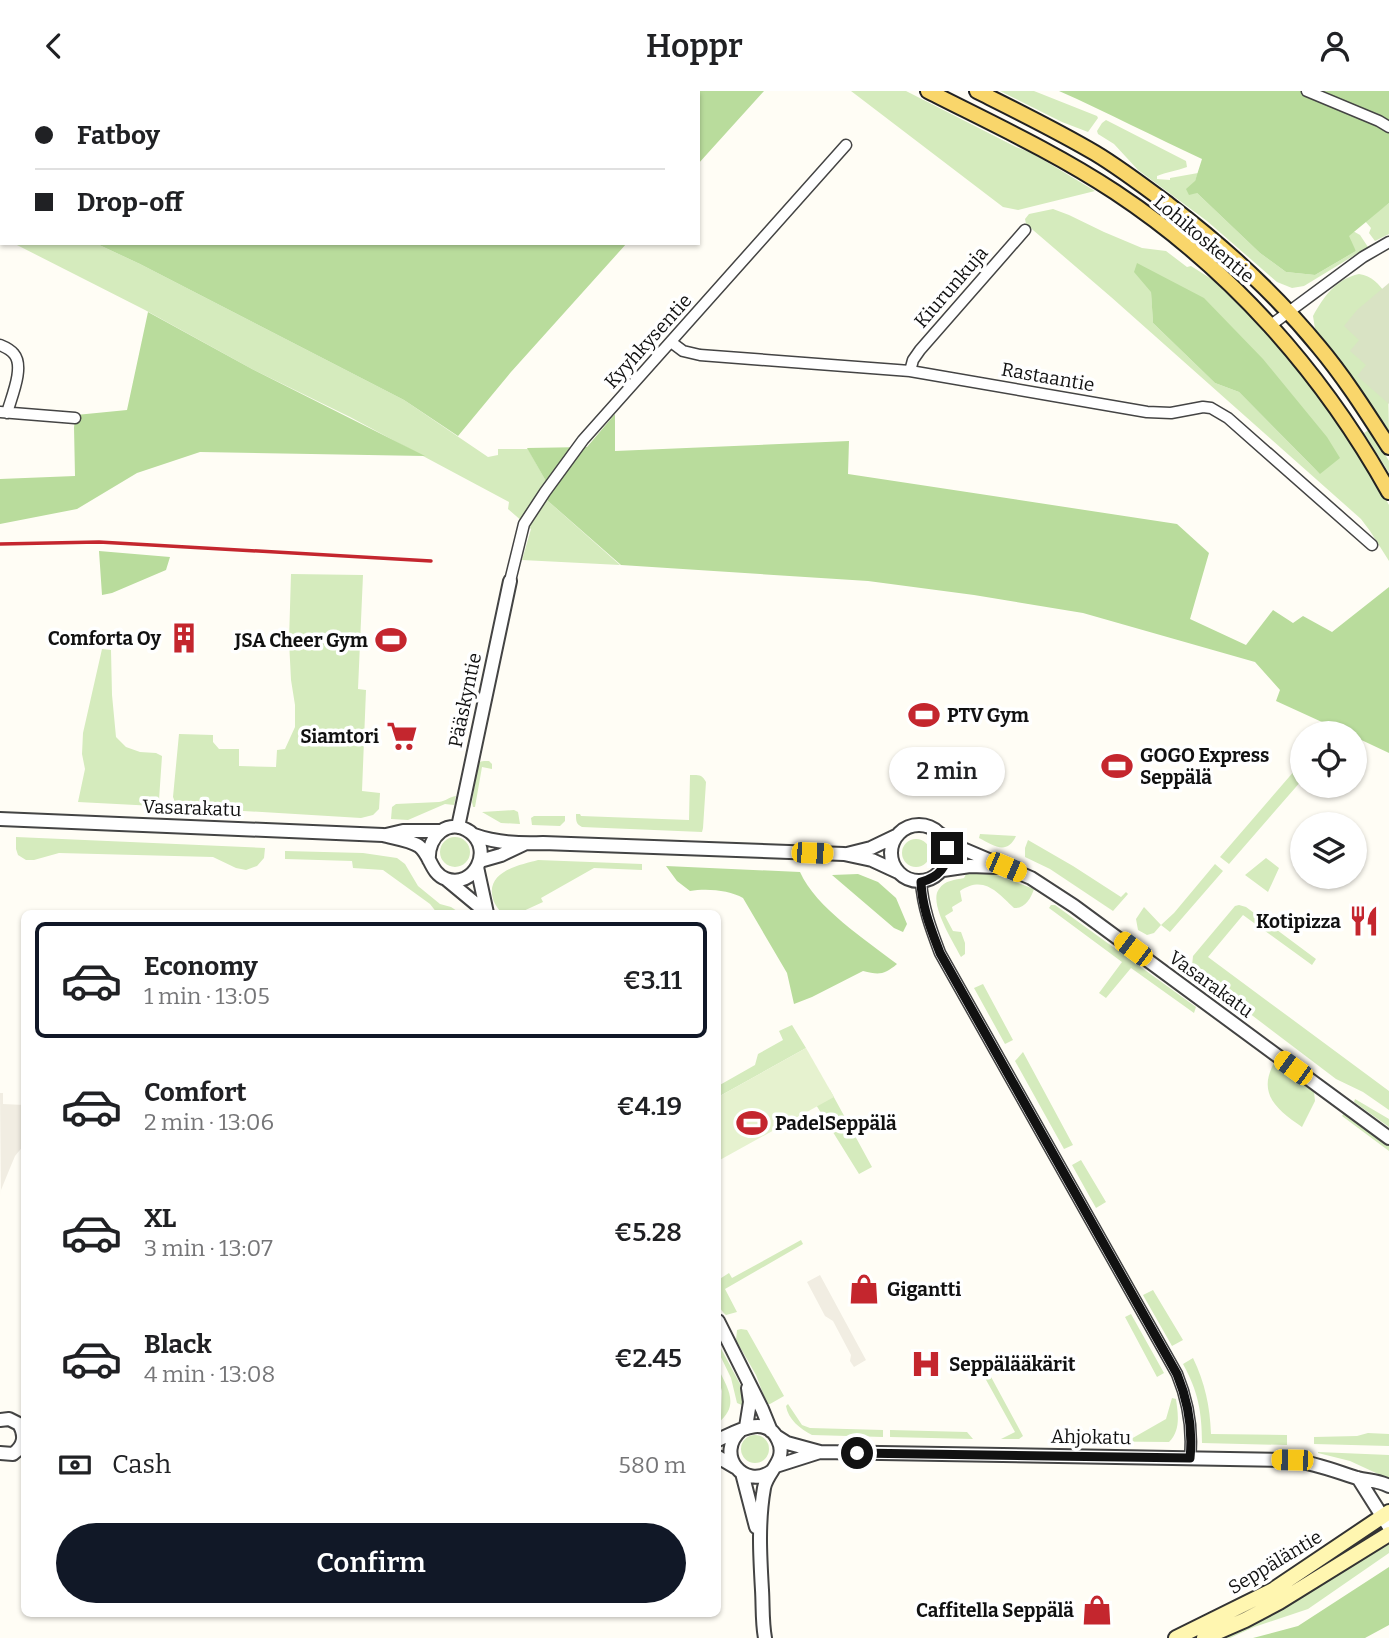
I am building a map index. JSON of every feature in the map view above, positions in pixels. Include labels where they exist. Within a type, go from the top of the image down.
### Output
[{"type":"main road","name":"Lohikoskentie","points":[[928,91],[1074,166],[1117,193],[1177,237],[1222,275],[1271,325],[1335,406],[1371,459],[1389,492]]},
{"type":"main road","name":"Lohikoskentie","points":[[977,91],[1097,154],[1146,187],[1238,261],[1288,311],[1319,347],[1349,386],[1389,447]]},
{"type":"main road","name":"Seppäläntie","points":[[1177,1638],[1273,1590],[1387,1519]]},
{"type":"main road","name":"Seppäläntie","points":[[1204,1638],[1279,1602],[1389,1534]]},
{"type":"street","points":[[1307,91],[1389,127]]},
{"type":"street","name":"Kyyhkysentie","points":[[510,581],[524,524],[583,440],[846,145]]},
{"type":"street","name":"Kiurunkuja","points":[[910,370],[920,350],[1024,230]]},
{"type":"street","points":[[1271,325],[1363,257],[1389,242]]},
{"type":"street","name":"Rastaantie","points":[[671,342],[683,351],[701,355],[910,370],[1147,412],[1171,413],[1194,408],[1211,408],[1234,423],[1372,545]]},
{"type":"street","points":[[0,345],[14,353],[18,367],[18,376],[4,413],[75,418]]},
{"type":"street","name":"Pääskyntie","points":[[458,827],[510,581]]},
{"type":"street","name":"Vasarakatu","points":[[0,819],[383,835],[419,846],[429,860]]},
{"type":"street","points":[[483,910],[435,871],[429,860],[429,846],[441,831],[458,827],[488,840],[524,843],[844,855],[872,860],[909,880],[921,882],[930,880],[943,870],[948,858],[947,848],[940,834],[929,826],[915,825],[901,831],[890,850],[898,872]]},
{"type":"street","name":"Vasarakatu","points":[[383,835],[403,831],[441,831]]},
{"type":"street","name":"Vasarakatu","points":[[940,834],[963,849],[1031,878],[1074,906],[1389,1138]]},
{"type":"street","points":[[474,835],[480,847],[479,864],[487,910]]},
{"type":"street","points":[[844,855],[871,848],[896,837]]},
{"type":"street","points":[[446,879],[463,879],[474,872],[479,864],[524,843]]},
{"type":"street","name":"Vasarakatu","points":[[943,870],[970,866],[1006,867]]},
{"type":"street","points":[[921,882],[926,915],[940,953],[1177,1374],[1188,1407],[1190,1458]]},
{"type":"street","points":[[721,1327],[781,1451],[775,1468],[764,1484],[760,1542],[764,1636]]},
{"type":"street","points":[[748,1381],[750,1402],[744,1429],[733,1439],[730,1457],[739,1470],[760,1542]]},
{"type":"street","points":[[0,1420],[9,1419],[19,1424],[21,1429]]},
{"type":"street","points":[[721,1439],[759,1426],[773,1433]]},
{"type":"street","name":"Ahjokatu","points":[[773,1433],[787,1443],[820,1452],[1302,1461],[1358,1478],[1381,1481],[1389,1486]]},
{"type":"street","points":[[0,1453],[13,1454],[21,1446]]},
{"type":"street","name":"Ahjokatu","points":[[775,1468],[820,1452]]},
{"type":"street","points":[[721,1459],[748,1476],[761,1476],[775,1468]]},
{"type":"street","points":[[1358,1478],[1387,1519]]},
{"type":"green space","points":[[700,91],[764,91],[700,162]]},
{"type":"green space","points":[[851,91],[906,91],[1032,153],[1095,191],[1018,210],[1003,207]]},
{"type":"green space","points":[[1000,91],[1034,91],[1098,118],[1088,132]]},
{"type":"green space","points":[[1059,91],[1389,91],[1389,203],[1349,236],[1356,251],[1315,275],[1286,272],[1260,253],[1197,193],[1189,195],[1186,189],[1195,181],[1202,159]]},
{"type":"green space","points":[[1106,120],[1186,161],[1187,167],[1157,176],[1157,179],[1170,180],[1198,173],[1195,181],[1197,193],[1260,253],[1286,272],[1315,275],[1356,251],[1348,236],[1353,231],[1360,235],[1368,247],[1304,286],[1292,288],[1277,282],[1207,221],[1138,170],[1114,144],[1098,134],[1097,131]]},
{"type":"green space","points":[[1389,203],[1389,234],[1375,241],[1369,233],[1371,228],[1365,221]]},
{"type":"green space","points":[[1053,209],[1142,248],[1166,251],[1187,267],[1191,266],[1213,280],[1290,360],[1330,411],[1365,463],[1389,505],[1389,561],[1361,519],[1026,224],[1025,219],[1029,214]],"holes":[[[1151,291],[1320,474],[1239,392],[1215,383],[1153,323]]]},
{"type":"green space","points":[[17,245],[99,245],[404,400],[488,457],[498,455],[498,449],[528,449],[547,483],[548,501],[620,565],[522,560],[531,529],[508,509],[509,502],[350,417],[252,369],[145,310]]},
{"type":"green space","points":[[99,245],[625,245],[511,372],[458,436],[404,400]]},
{"type":"green space","points":[[1137,263],[1204,298],[1263,359],[1327,437],[1340,458],[1320,474],[1239,392],[1215,383],[1153,323],[1151,292],[1134,272]]},
{"type":"green space","points":[[1359,274],[1375,281],[1386,294],[1389,431],[1315,329],[1313,316],[1326,295],[1337,284]]},
{"type":"green space","points":[[1389,283],[1389,404],[1357,376],[1366,365],[1350,351],[1359,340],[1344,326],[1357,310]]},
{"type":"green space","points":[[148,312],[252,369],[425,456],[200,452],[137,473],[77,509],[0,524],[0,479],[75,476],[76,415],[127,410]]},
{"type":"green space","points":[[615,414],[615,451],[849,441],[848,474],[1177,524],[1209,553],[1190,619],[1246,645],[1273,610],[1293,623],[1303,616],[1332,632],[1389,587],[1389,753],[1367,743],[1367,721],[1320,721],[1276,701],[1280,690],[1255,662],[1083,613],[868,581],[621,565],[548,501],[547,483],[527,448],[587,447]]},
{"type":"green space","points":[[1370,429],[1389,461],[1389,473],[1364,433]]},
{"type":"green space","points":[[99,551],[170,557],[166,570],[102,595]]},
{"type":"green space","points":[[291,574],[363,575],[358,689],[366,690],[362,791],[380,793],[379,809],[373,815],[361,818],[177,807],[173,797],[179,734],[213,735],[213,742],[219,749],[239,749],[239,766],[276,767],[277,750],[285,749],[295,727],[289,641]]},
{"type":"green space","points":[[102,649],[111,650],[116,737],[126,747],[162,756],[159,800],[155,806],[78,802],[85,769],[82,754],[83,733]]},
{"type":"green space","points":[[489,761],[492,769],[482,767],[473,807],[478,762]]},
{"type":"green space","points":[[690,775],[701,776],[706,782],[702,832],[582,827],[577,822],[576,814],[689,820]]},
{"type":"green space","points":[[1290,776],[1290,794],[1229,864],[1220,857]]},
{"type":"green space","points":[[456,796],[454,805],[445,804],[408,820],[391,819],[392,807],[396,804],[439,802]]},
{"type":"green space","points":[[482,812],[518,812],[520,824],[501,823]]},
{"type":"green space","points":[[565,816],[565,821],[560,826],[532,825],[531,818]]},
{"type":"green space","points":[[980,834],[1016,836],[1008,846],[999,847],[979,838]]},
{"type":"green space","points":[[16,837],[265,848],[264,858],[257,866],[246,870],[213,857],[59,853],[26,860],[18,855]]},
{"type":"green space","points":[[455,837],[461,838],[469,846],[469,858],[461,866],[455,867],[449,866],[441,858],[440,852],[441,846],[449,838]]},
{"type":"green space","points":[[916,839],[926,843],[930,853],[926,863],[916,867],[906,863],[902,853],[906,843]]},
{"type":"green space","points":[[1028,840],[1121,897],[1126,892],[1128,894],[1113,911],[1050,869],[1025,857]]},
{"type":"green space","points":[[285,851],[363,853],[397,858],[405,864],[418,886],[440,904],[456,910],[435,910],[383,870],[353,868],[352,861],[285,859]]},
{"type":"green space","points":[[1266,858],[1279,868],[1268,892],[1245,875]]},
{"type":"green space","points":[[538,860],[642,864],[642,870],[594,868],[541,898],[543,902],[526,910],[499,910],[493,899],[494,882],[506,871]]},
{"type":"green space","points":[[1215,864],[1223,871],[1170,932],[1161,925]]},
{"type":"green space","points":[[666,866],[800,872],[807,885],[830,911],[897,964],[881,973],[863,971],[794,1004],[787,973],[743,898],[718,890],[690,891],[677,881]]},
{"type":"green space","points":[[967,872],[991,873],[1034,889],[1024,905],[1018,908],[1014,908],[990,887],[976,885],[960,891],[962,901],[952,907],[953,911],[945,916],[953,931],[961,932],[965,954],[961,957],[943,923],[936,895],[944,884],[964,878]]},
{"type":"green space","points":[[858,874],[878,882],[896,898],[907,924],[903,932],[894,928],[832,875]]},
{"type":"green space","points":[[1055,905],[1196,1007],[1194,1013],[1131,968],[1106,998],[1099,993],[1122,962],[1049,908]]},
{"type":"green space","points":[[1235,906],[1246,907],[1316,959],[1312,965],[1243,915],[1208,957],[1389,1091],[1389,1110],[1363,1092],[1336,1079],[1195,972],[1192,966],[1193,956]]},
{"type":"green space","points":[[1144,907],[1161,925],[1154,933],[1147,935],[1138,930],[1136,919]]},
{"type":"green space","points":[[983,984],[1013,1040],[1005,1044],[974,988]]},
{"type":"green space","points":[[792,1025],[806,1048],[721,1095],[721,1084],[755,1065],[758,1054],[783,1040],[779,1031]]},
{"type":"green space","name":"PadelSeppälä","points":[[806,1048],[834,1097],[721,1159],[721,1095]]},
{"type":"green space","points":[[1023,1052],[1073,1145],[1064,1149],[1015,1061]]},
{"type":"green space","points":[[1274,1063],[1314,1092],[1315,1101],[1302,1127],[1272,1100],[1268,1084]]},
{"type":"green space","points":[[830,1090],[872,1167],[859,1174],[813,1100]]},
{"type":"green space","points":[[1355,1099],[1389,1119],[1389,1127],[1354,1102]]},
{"type":"green space","points":[[1344,1113],[1389,1146],[1389,1151],[1342,1116]]},
{"type":"green space","points":[[1081,1160],[1106,1202],[1096,1208],[1072,1165]]},
{"type":"green space","points":[[801,1240],[803,1244],[725,1289],[737,1312],[726,1315],[721,1310],[721,1278],[729,1273],[732,1278]]},
{"type":"green space","points":[[1153,1290],[1183,1340],[1172,1346],[1143,1295]]},
{"type":"green space","points":[[1131,1314],[1164,1373],[1157,1377],[1125,1317]]},
{"type":"green space","points":[[737,1330],[747,1330],[784,1396],[770,1404],[767,1404],[756,1375],[736,1340]]},
{"type":"green space","points":[[721,1349],[740,1384],[744,1406],[737,1403],[731,1378],[721,1357]]},
{"type":"green space","points":[[1193,1358],[1206,1395],[1211,1434],[1287,1435],[1287,1445],[1202,1443],[1198,1402],[1183,1364]]},
{"type":"green space","points":[[721,1375],[730,1403],[729,1410],[721,1420],[721,1415]]},
{"type":"green space","points":[[990,1375],[1023,1436],[1019,1439],[1001,1439],[1015,1432],[985,1378]]},
{"type":"green space","points":[[1172,1398],[1176,1399],[1178,1422],[1169,1442],[1053,1441],[1053,1437],[1131,1439],[1166,1419]]},
{"type":"green space","points":[[788,1404],[802,1425],[810,1428],[883,1430],[883,1437],[812,1435],[792,1419],[787,1411]]},
{"type":"green space","points":[[890,1430],[967,1432],[973,1439],[890,1437]]},
{"type":"green space","points":[[1368,1433],[1389,1434],[1389,1446],[1314,1444],[1314,1437],[1357,1436]]},
{"type":"green space","points":[[755,1435],[765,1439],[769,1449],[765,1459],[755,1463],[745,1459],[741,1449],[745,1439]]},
{"type":"green space","points":[[1318,1452],[1389,1455],[1389,1479],[1350,1461]]},
{"type":"green space","points":[[1389,1540],[1389,1553],[1308,1609],[1230,1638],[1216,1638]]},
{"type":"green space","points":[[1389,1567],[1389,1625],[1365,1638],[1253,1638],[1298,1626]]},
{"type":"shaded area","points":[[0,1093],[3,1093],[3,1104],[21,1105],[21,1149],[15,1156],[1,1190],[1,1199]]},
{"type":"shaded area","points":[[820,1275],[866,1360],[854,1367],[850,1361],[851,1355],[833,1321],[825,1316],[807,1282]]},
{"type":"railway","points":[[0,544],[99,542],[431,561]]},
{"type":"place","name":"Comforta Oy","points":[[184,638]]},
{"type":"place","name":"JSA Cheer Gym","points":[[391,640]]},
{"type":"place","name":"PTV Gym","points":[[924,715]]},
{"type":"place","name":"Siamtori","points":[[402,736]]},
{"type":"place","name":"GOGO Express Seppälä","points":[[1117,766]]},
{"type":"place","name":"Kotipizza","points":[[1364,921]]},
{"type":"place","name":"PadelSeppälä","points":[[752,1123]]},
{"type":"place","name":"Gigantti","points":[[864,1289]]},
{"type":"place","name":"Seppälääkärit","points":[[926,1364]]},
{"type":"place","name":"Caffitella Seppälä","points":[[1097,1610]]},
{"type":"route","points":[[857,1453],[1190,1458],[1188,1407],[1177,1374],[940,953],[926,915],[921,882],[930,880],[943,870],[948,858],[947,848]]}]
